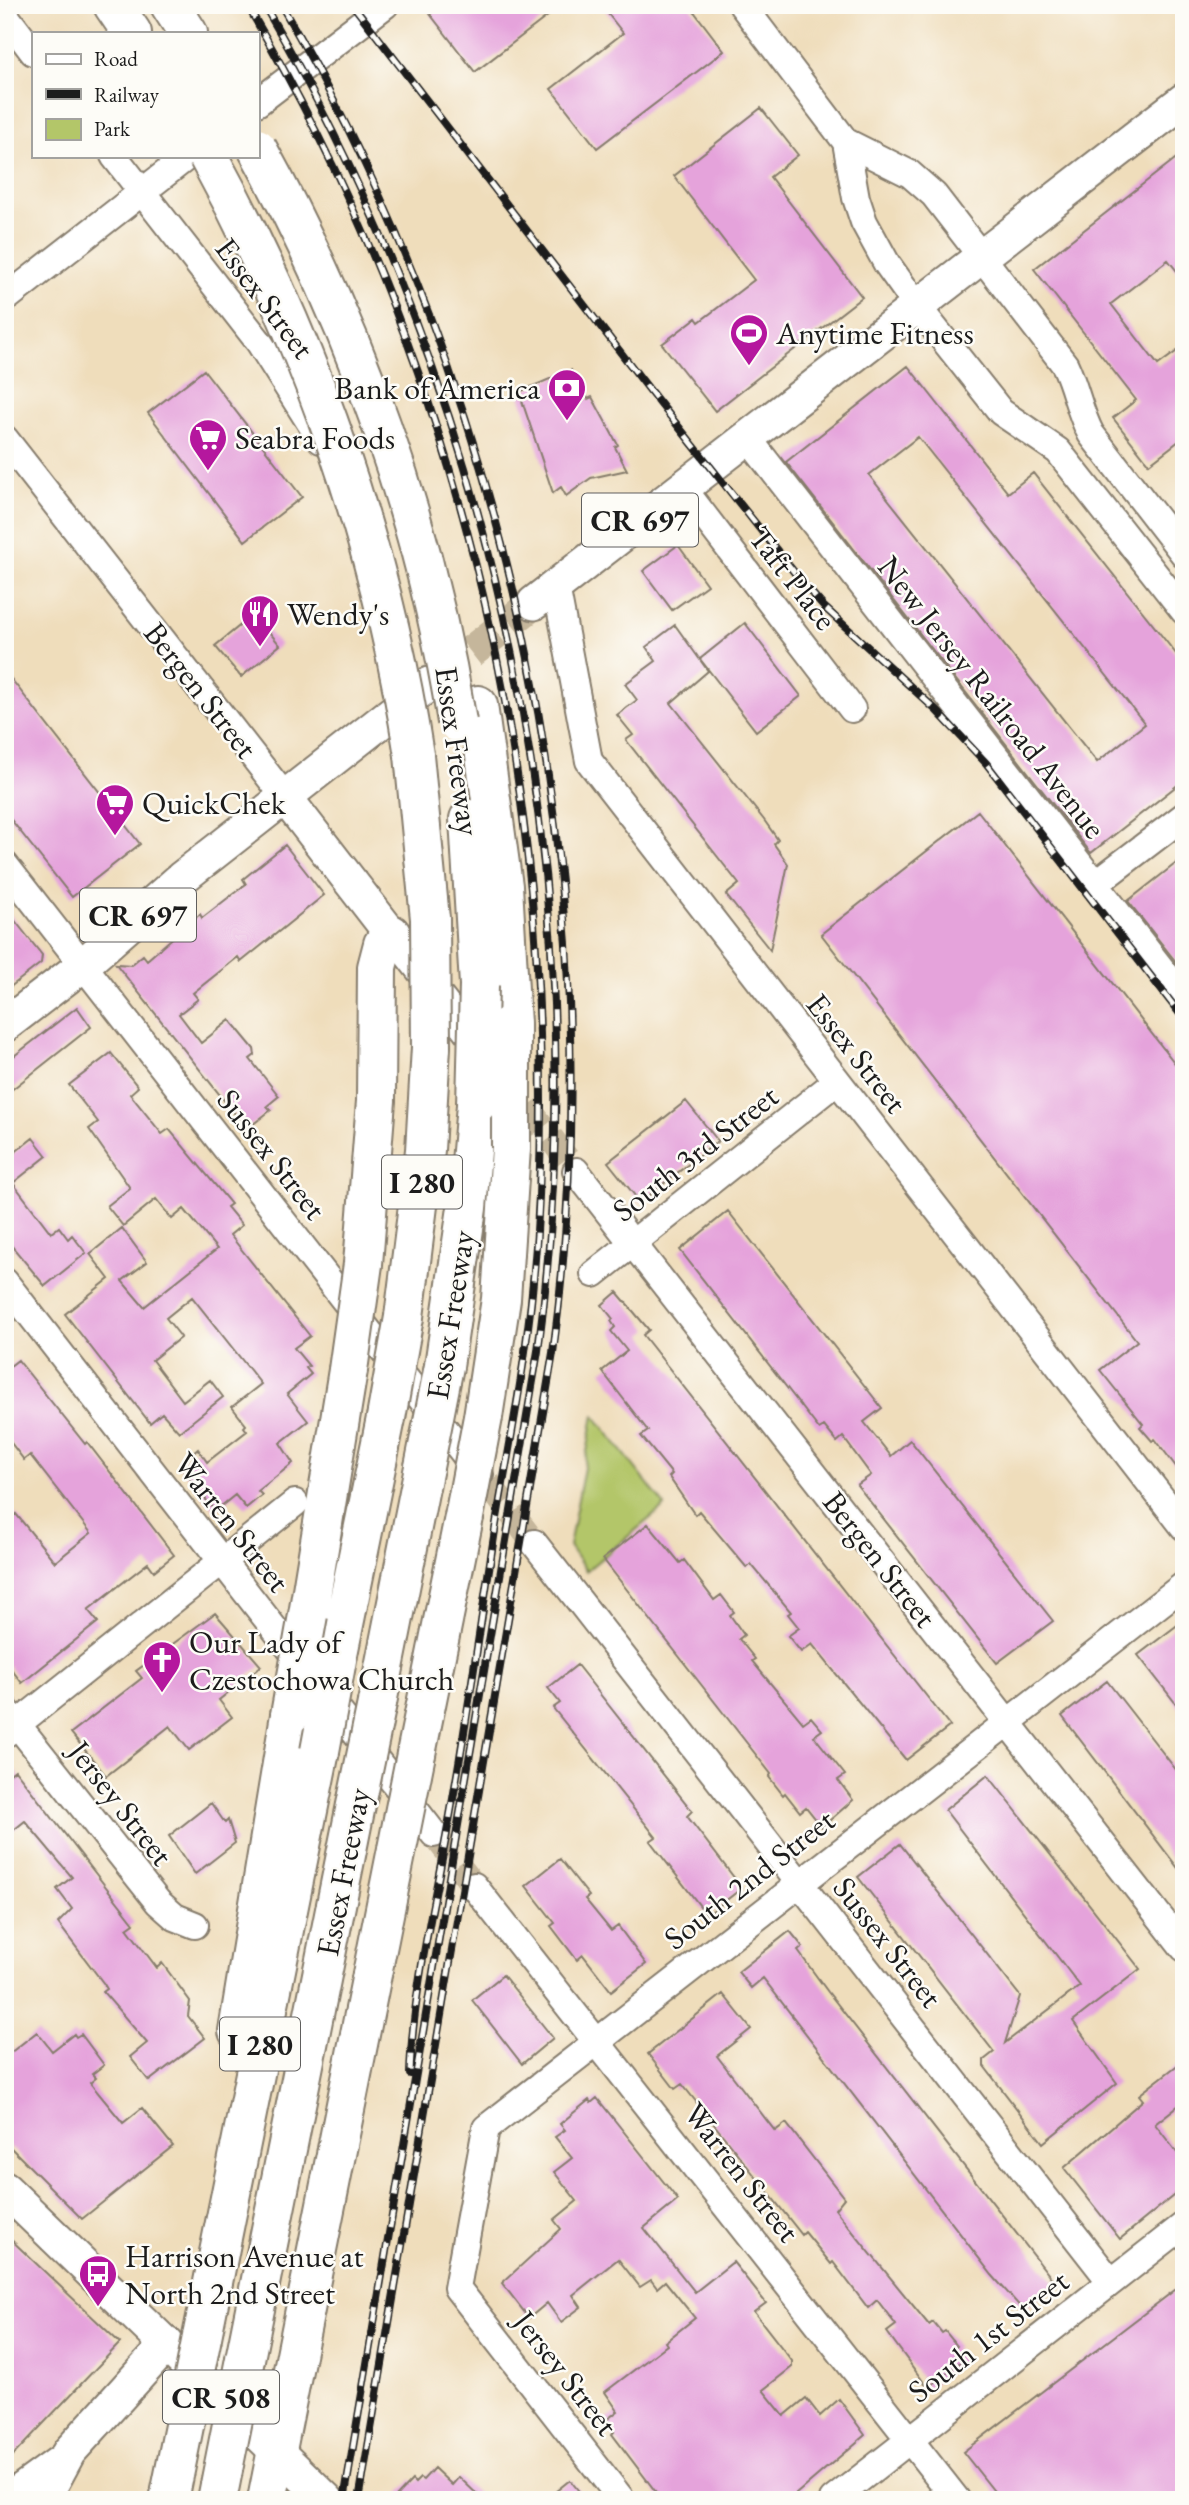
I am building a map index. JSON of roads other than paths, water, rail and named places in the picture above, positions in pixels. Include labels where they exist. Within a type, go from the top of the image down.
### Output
[{"type":"highway","points":[[113,5],[130,32]]},
{"type":"highway","points":[[170,5],[187,32]]},
{"type":"highway","name":"Essex Freeway","points":[[217,2500],[444,1366],[467,1208],[476,1105],[479,985],[467,714],[382,425],[323,278],[259,152]]},
{"type":"highway","name":"Essex Freeway","points":[[169,2500],[185,2340],[227,2209],[386,1418],[404,1317],[424,1164],[431,1047],[430,919],[414,755],[383,595],[338,443],[285,308],[209,158]]},
{"type":"highway","points":[[267,2500],[464,1517],[483,1418],[501,1299],[511,1149],[511,1024],[500,859],[467,714]]},
{"type":"highway","points":[[227,2209],[232,2089],[241,2009],[348,1370],[363,1264],[375,1112],[377,967],[383,944],[391,934]]},
{"type":"main road","name":"CR 697","points":[[545,594],[981,256],[1181,108]]},
{"type":"main road","name":"CR 697","points":[[5,1026],[83,965],[183,877],[429,684]]},
{"type":"main road","name":"Bergen Street","points":[[285,797],[391,934]]},
{"type":"main road","name":"CR 508","points":[[5,2189],[185,2340],[275,2450],[327,2500]]},
{"type":"main road","points":[[43,2500],[69,2452],[185,2340]]},
{"type":"street","points":[[259,101],[385,5]]},
{"type":"street","points":[[742,5],[845,142],[923,184],[981,256],[1065,365],[1074,382],[1083,420],[1091,434],[1184,554]]},
{"type":"street","points":[[5,15],[32,50]]},
{"type":"street","points":[[845,142],[856,198],[864,222],[887,264],[917,306],[1000,412],[1058,451],[1184,611]]},
{"type":"street","name":"Essex Street","points":[[116,158],[259,342],[296,397],[342,482],[406,642],[429,684]]},
{"type":"street","points":[[5,299],[185,158]]},
{"type":"street","name":"New Jersey Railroad Avenue","points":[[747,437],[1184,998]]},
{"type":"street","name":"Bergen Street","points":[[5,439],[285,797]]},
{"type":"street","name":"Taft Place","points":[[682,487],[852,709]]},
{"type":"street","name":"Essex Street","points":[[545,594],[589,761],[1184,1527]]},
{"type":"street","points":[[1095,884],[1184,816]]},
{"type":"street","name":"Sussex Street","points":[[5,865],[488,1483]]},
{"type":"street","name":"Bergen Street","points":[[391,934],[527,1107]]},
{"type":"street","name":"South 3rd Street","points":[[594,1274],[837,1082]]},
{"type":"street","name":"Bergen Street","points":[[576,1171],[1184,1948]]},
{"type":"street","name":"Warren Street","points":[[5,1282],[434,1834]]},
{"type":"street","points":[[9,1723],[221,1563],[295,1503]]},
{"type":"street","name":"Sussex Street","points":[[534,1543],[1111,2281]]},
{"type":"street","name":"South 2nd Street","points":[[457,2288],[486,2128],[1184,1585]]},
{"type":"street","name":"Jersey Street","points":[[9,1723],[158,1902],[175,1917],[195,1925]]},
{"type":"street","name":"Warren Street","points":[[474,1886],[957,2500]]},
{"type":"street","name":"South 1st Street","points":[[833,2500],[1184,2225]]},
{"type":"street","name":"Jersey Street","points":[[457,2288],[622,2500]]},
{"type":"street","points":[[5,2498],[69,2452]]},
{"type":"tunnel","points":[[431,683],[534,603]]},
{"type":"tunnel","points":[[527,1107],[576,1171]]},
{"type":"tunnel","points":[[488,1483],[534,1543]]},
{"type":"tunnel","points":[[434,1834],[474,1886]]},
{"type":"railway","points":[[247,5],[312,124],[369,247],[418,373],[459,501],[491,632],[516,765],[532,899],[540,1034],[541,1112],[531,1305],[457,1774],[420,1974],[410,2074]]},
{"type":"railway","points":[[264,5],[346,159],[415,319],[470,485],[512,656],[540,828],[554,1003],[553,1178],[538,1351],[344,2500]]},
{"type":"railway","points":[[281,5],[362,159],[431,319],[486,486],[528,656],[555,830],[569,1005],[568,1180],[553,1353],[359,2500]]},
{"type":"railway","points":[[353,5],[655,397],[802,582],[823,606],[936,710],[986,763],[1184,1019]]},
{"type":"place","name":"Anytime Fitness","points":[[749,367]]},
{"type":"place","name":"Bank of America","points":[[567,422]]},
{"type":"place","name":"Seabra Foods","points":[[208,472]]},
{"type":"place","name":"Wendy's","points":[[260,648]]},
{"type":"place","name":"QuickChek","points":[[115,837]]},
{"type":"place","name":"Our Lady of Czestochowa Church","points":[[162,1694]]},
{"type":"place","name":"Harrison Avenue at North 2nd Street","points":[[98,2308]]}]
